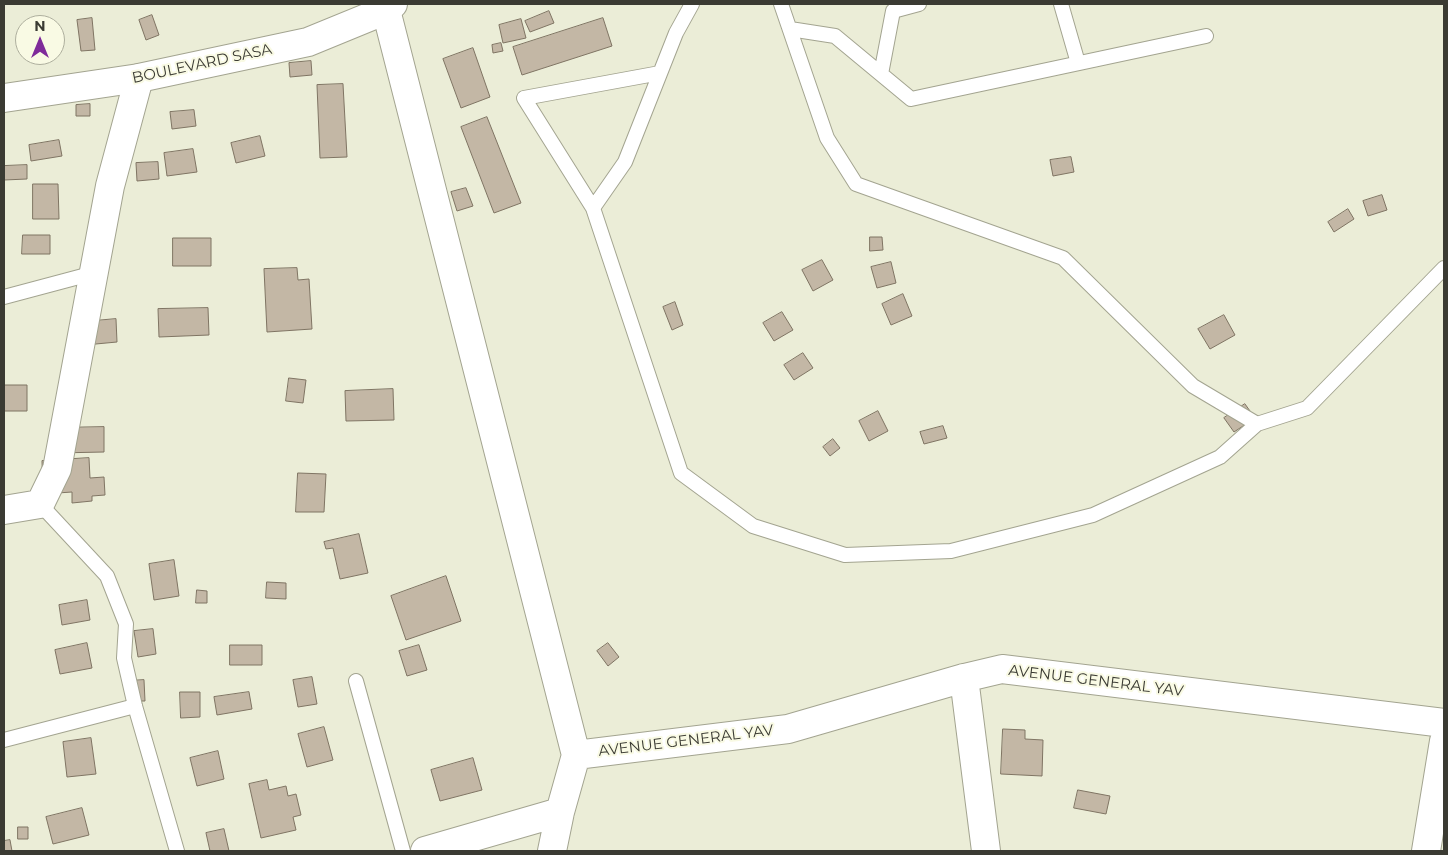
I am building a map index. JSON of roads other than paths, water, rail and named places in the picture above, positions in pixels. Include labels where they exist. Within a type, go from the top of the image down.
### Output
[{"type":"street","name":"BOULEVARD SASA","points":[[4,98],[139,78],[308,42],[389,7]]},
{"type":"street","points":[[389,7],[576,755],[560,812],[552,851]]},
{"type":"street","points":[[4,510],[40,504],[58,469],[110,186],[139,78]]},
{"type":"street","name":"AVENUE GENERAL YAV","points":[[576,755],[788,729],[964,678],[1002,669],[1444,723]]},
{"type":"street","points":[[964,678],[986,851]]},
{"type":"street","points":[[1426,851],[1444,741]]},
{"type":"street","points":[[425,851],[560,812]]},
{"type":"lane","points":[[593,208],[625,162],[676,33],[692,4]]},
{"type":"lane","points":[[781,4],[827,138],[856,184],[1063,258],[1193,386],[1257,424]]},
{"type":"lane","points":[[881,74],[893,11],[918,4]]},
{"type":"lane","points":[[1061,4],[1078,63]]},
{"type":"lane","points":[[790,29],[835,36],[911,99],[1206,36]]},
{"type":"lane","points":[[660,73],[524,98],[593,208],[681,473],[754,526],[844,555],[951,551],[1093,514],[1220,457],[1257,424],[1308,408],[1444,268]]},
{"type":"lane","points":[[4,297],[94,273]]},
{"type":"lane","points":[[40,504],[107,576],[126,624],[124,658],[135,706],[177,851]]},
{"type":"lane","points":[[356,681],[403,851]]},
{"type":"lane","points":[[4,740],[135,706]]}]
